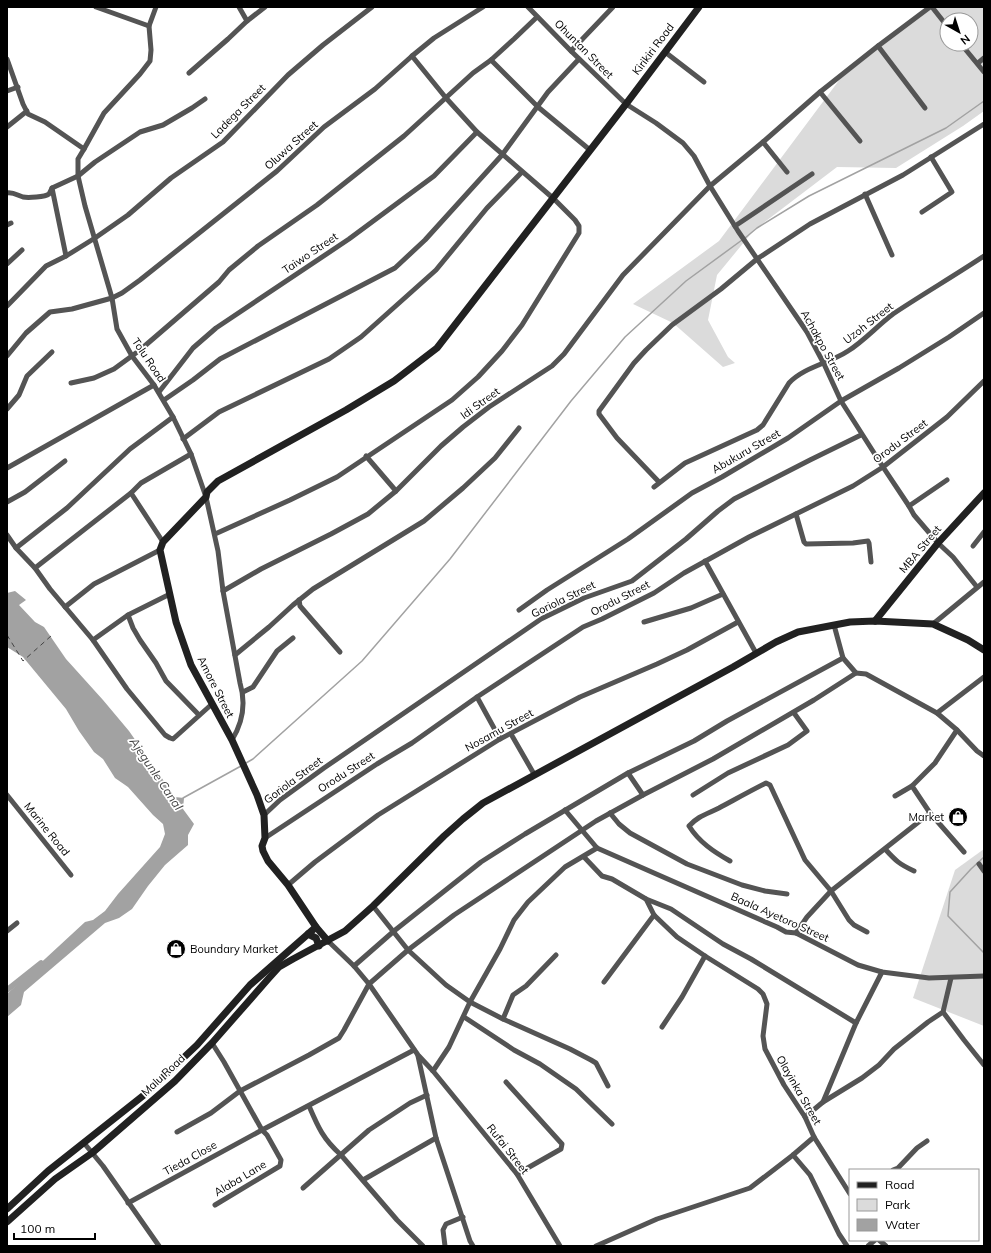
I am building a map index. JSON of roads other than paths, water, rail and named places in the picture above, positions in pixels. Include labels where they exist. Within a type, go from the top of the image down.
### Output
[{"type":"main road","name":"Kirikiri Road","points":[[163,542],[206,498],[207,492],[218,482],[394,381],[437,348],[554,199],[699,7]]},
{"type":"main road","name":"MBA Street","points":[[875,621],[938,543],[984,493]]},
{"type":"main road","points":[[160,550],[163,542]]},
{"type":"main road","name":"Amore Street","points":[[160,550],[176,622],[192,665],[238,752],[264,815],[265,838],[262,846],[263,851],[268,861],[288,885],[316,927],[331,940]]},
{"type":"main road","name":"Malu Road","points":[[7,1222],[55,1180],[92,1153],[157,1097],[203,1053],[268,978],[279,968],[345,931],[373,906],[462,819],[483,803],[776,642],[798,632],[834,625],[875,621],[932,624]]},
{"type":"main road","points":[[932,624],[968,640],[984,650]]},
{"type":"main road","name":"Malu Road","points":[[7,1209],[48,1171],[144,1095],[196,1045],[250,985],[316,927]]},
{"type":"main road","points":[[308,934],[316,938],[319,946]]},
{"type":"main road","points":[[196,1045],[203,1053]]},
{"type":"street","points":[[96,7],[115,10],[149,26]]},
{"type":"street","name":"Tolu Road","points":[[156,7],[149,26],[151,50],[150,61],[104,113],[78,159],[78,176],[85,206],[112,298],[117,329],[132,356],[159,392],[173,417],[191,454],[206,498],[215,534],[223,591],[243,692],[243,711],[238,729],[232,740]]},
{"type":"street","points":[[239,7],[248,20]]},
{"type":"street","points":[[189,73],[248,20],[265,7]]},
{"type":"street","name":"Ladega Street","points":[[7,306],[46,266],[66,256],[95,238],[128,215],[171,178],[223,142],[288,75],[323,45],[372,7]]},
{"type":"street","name":"Oluwa Street","points":[[7,356],[26,333],[50,312],[72,309],[112,298],[122,293],[140,280],[277,171],[324,127],[375,89],[434,38],[483,7]]},
{"type":"street","name":"Ohuntan Street","points":[[528,7],[571,52],[626,104]]},
{"type":"street","points":[[571,52],[613,7]]},
{"type":"street","points":[[931,7],[939,16]]},
{"type":"street","name":"Idi Street","points":[[223,591],[261,569],[368,514],[396,491],[441,446],[463,427],[552,366],[564,354],[623,275],[710,186],[820,92],[878,46],[931,7]]},
{"type":"street","points":[[71,383],[94,378],[114,369],[140,350],[219,282],[229,270],[258,246],[324,200],[404,136],[473,73],[491,60],[537,17]]},
{"type":"street","points":[[878,46],[925,108]]},
{"type":"street","points":[[665,52],[704,82]]},
{"type":"street","points":[[968,52],[984,72]]},
{"type":"street","points":[[215,534],[337,477],[366,456],[452,400],[478,377],[502,351],[522,325],[579,233],[579,226],[575,220],[554,199],[477,132],[446,98],[412,56]]},
{"type":"street","points":[[978,63],[984,58]]},
{"type":"street","points":[[7,59],[28,114],[45,122],[84,149]]},
{"type":"street","points":[[164,400],[193,380],[220,358],[394,268],[426,240],[502,155],[548,92],[579,59]]},
{"type":"street","points":[[491,60],[538,107],[590,150]]},
{"type":"street","points":[[7,91],[18,87]]},
{"type":"street","points":[[820,92],[860,141]]},
{"type":"street","points":[[7,193],[14,193],[29,198],[45,195],[49,193],[52,188],[78,176],[95,162],[140,132],[163,125],[205,99]]},
{"type":"street","name":"Achakpo Street","points":[[626,104],[656,123],[683,143],[694,156],[736,229],[807,332],[841,401],[882,467],[914,515],[938,543],[953,557],[977,587]]},
{"type":"street","points":[[7,127],[27,111]]},
{"type":"street","points":[[659,482],[617,438],[599,414],[599,411],[634,363],[672,325],[720,289],[755,256],[810,224],[903,175],[984,124]]},
{"type":"street","name":"Taiwo Street","points":[[159,392],[193,348],[216,328],[349,239],[434,176],[477,132]]},
{"type":"street","points":[[763,142],[787,172]]},
{"type":"street","points":[[922,212],[952,192],[931,158]]},
{"type":"street","points":[[183,439],[219,412],[329,359],[362,337],[436,270],[487,208],[522,172]]},
{"type":"street","points":[[736,229],[812,174]]},
{"type":"street","points":[[52,188],[66,256]]},
{"type":"street","points":[[865,194],[892,255]]},
{"type":"street","points":[[7,264],[22,250]]},
{"type":"street","name":"Uzoh Street","points":[[654,487],[685,463],[763,426],[789,383],[793,379],[839,357],[850,350],[892,316],[984,256]]},
{"type":"street","name":"Abukuru Street","points":[[519,610],[547,590],[628,540],[692,493],[788,438],[841,401],[906,364],[984,313]]},
{"type":"street","points":[[7,409],[19,395],[27,376],[52,352]]},
{"type":"street","name":"Orodu Street","points":[[265,838],[377,764],[412,743],[477,697],[583,627],[654,593],[684,573],[748,537],[853,486],[882,467],[947,417],[984,381]]},
{"type":"street","points":[[7,468],[154,385]]},
{"type":"street","points":[[16,548],[67,508],[130,449],[173,417]]},
{"type":"street","points":[[235,655],[270,627],[313,589],[424,521],[463,488],[495,458],[519,428]]},
{"type":"street","name":"Goriola Street","points":[[264,815],[280,800],[324,768],[541,619],[584,598],[632,580],[686,540],[718,511],[734,500],[861,435]]},
{"type":"street","points":[[34,568],[131,493],[141,483],[191,454]]},
{"type":"street","points":[[366,456],[396,491]]},
{"type":"street","points":[[7,502],[30,488],[65,461]]},
{"type":"street","points":[[909,506],[948,480]]},
{"type":"street","points":[[131,493],[163,542]]},
{"type":"street","points":[[796,514],[804,542],[806,544],[853,543],[868,541],[871,562]]},
{"type":"street","points":[[973,546],[984,532]]},
{"type":"street","points":[[7,535],[16,548],[93,640],[127,689],[165,735],[173,739],[212,704]]},
{"type":"street","points":[[65,606],[94,584],[160,550]]},
{"type":"street","points":[[705,561],[756,653]]},
{"type":"street","points":[[932,624],[984,582]]},
{"type":"street","points":[[93,640],[128,615],[170,594]]},
{"type":"street","points":[[644,622],[691,608],[723,594]]},
{"type":"street","points":[[299,600],[300,606],[340,652]]},
{"type":"street","points":[[128,615],[137,634],[166,681],[199,715]]},
{"type":"street","name":"Nosamu Street","points":[[288,885],[315,862],[378,816],[500,739],[580,697],[687,650],[738,622]]},
{"type":"street","points":[[834,625],[843,658],[856,673]]},
{"type":"street","points":[[243,692],[253,687],[277,651],[293,638]]},
{"type":"street","points":[[354,966],[394,931],[481,862],[525,834],[628,774],[694,741],[727,721],[843,658]]},
{"type":"street","points":[[177,1132],[211,1113],[240,1091],[339,1038],[369,984],[408,950],[454,915],[596,821],[713,759],[794,712],[856,673],[866,674],[937,713],[957,730],[976,751],[984,756]]},
{"type":"street","points":[[937,713],[984,677]]},
{"type":"street","points":[[477,697],[500,739]]},
{"type":"street","points":[[693,795],[728,773],[788,745],[807,731],[794,712]]},
{"type":"street","points":[[895,796],[912,786],[935,763],[957,730]]},
{"type":"street","points":[[511,734],[534,774]]},
{"type":"street","points":[[628,774],[643,795]]},
{"type":"street","points":[[730,861],[711,851],[697,837],[689,826],[697,817],[719,808],[742,794],[766,783],[770,785],[775,794],[805,860],[831,891],[849,920],[854,925],[868,932]]},
{"type":"street","points":[[912,786],[930,813],[964,852]]},
{"type":"street","name":"Marine Road","points":[[7,795],[71,875]]},
{"type":"street","points":[[433,1071],[449,1047],[470,1002],[500,949],[514,920],[528,902],[547,882],[565,867],[597,848],[565,810]]},
{"type":"street","points":[[610,813],[619,824],[630,833],[687,864],[742,885],[764,891],[787,894]]},
{"type":"street","points":[[796,933],[807,917],[831,891],[930,813]]},
{"type":"street","name":"Baala Ayetoro Street","points":[[597,848],[786,932],[796,933],[858,965],[882,972],[929,978],[984,977]]},
{"type":"street","points":[[885,848],[902,866],[914,871]]},
{"type":"street","points":[[584,857],[602,876],[612,879],[646,899],[671,909],[723,944],[751,959],[856,1022]]},
{"type":"street","points":[[979,864],[984,871]]},
{"type":"street","points":[[646,899],[654,915],[677,937],[705,956],[682,997],[662,1027]]},
{"type":"street","points":[[373,906],[408,950],[446,985],[470,1002],[503,1019],[570,1049],[596,1063],[608,1086]]},
{"type":"street","points":[[604,982],[654,915]]},
{"type":"street","points":[[7,931],[17,923]]},
{"type":"street","name":"Rufai Street","points":[[331,940],[369,984],[414,1050],[517,1174],[560,1246]]},
{"type":"street","points":[[503,1019],[513,995],[526,986],[556,955]]},
{"type":"street","name":"Olayinka Street","points":[[705,956],[758,989],[763,994],[767,1004],[763,1036],[765,1049],[784,1085],[805,1118],[814,1137],[847,1183]]},
{"type":"street","points":[[823,1102],[856,1022],[882,972]]},
{"type":"street","points":[[805,1118],[823,1102],[862,1078],[879,1065],[894,1049],[943,1012],[951,978]]},
{"type":"street","points":[[943,1012],[984,1065]]},
{"type":"street","points":[[464,1017],[514,1050],[540,1064],[576,1089],[612,1124]]},
{"type":"street","points":[[212,1043],[262,1130]]},
{"type":"street","name":"Tieda Close","points":[[128,1203],[414,1050]]},
{"type":"street","points":[[418,1055],[436,1138],[470,1241],[473,1246]]},
{"type":"street","points":[[506,1082],[562,1144],[561,1149],[517,1174]]},
{"type":"street","points":[[303,1188],[370,1130],[410,1103],[427,1095]]},
{"type":"street","points":[[309,1106],[324,1138],[341,1155],[397,1220],[423,1246]]},
{"type":"street","name":"Alaba Lane","points":[[215,1205],[280,1166],[280,1156],[267,1135],[262,1130]]},
{"type":"street","points":[[596,1246],[657,1219],[750,1188],[794,1155],[814,1137]]},
{"type":"street","points":[[363,1180],[436,1138]]},
{"type":"street","points":[[896,1169],[917,1148],[927,1141]]},
{"type":"street","points":[[84,1143],[103,1166],[159,1246]]},
{"type":"street","points":[[794,1155],[810,1175],[839,1234],[847,1246]]},
{"type":"street","points":[[444,1246],[443,1230],[446,1224],[463,1217]]},
{"type":"water","points":[[15,591],[26,600],[19,605],[35,622],[44,627],[66,659],[129,731],[175,797],[184,798],[183,809],[194,824],[188,835],[188,845],[165,865],[132,909],[119,918],[105,923],[24,992],[21,1005],[7,1017],[7,994],[85,922],[93,920],[105,911],[118,894],[160,847],[165,834],[163,824],[128,787],[115,778],[103,759],[94,752],[79,731],[66,709],[23,657],[7,647],[7,593]]},
{"type":"waterway","points":[[745,238],[757,228],[809,196],[946,128],[984,101]]},
{"type":"waterway","points":[[246,763],[253,759],[362,661],[450,559],[571,401],[625,337],[686,281],[742,240]]},
{"type":"waterway","points":[[183,798],[241,766]]},
{"type":"waterway","points":[[984,857],[950,892],[948,916],[984,953]]},
{"type":"waterway","name":"Ajegunle Canal","points":[[7,990],[41,963]]},
{"type":"place","name":"Market","points":[[958,817]]},
{"type":"place","name":"Boundary Market","points":[[176,949]]}]
